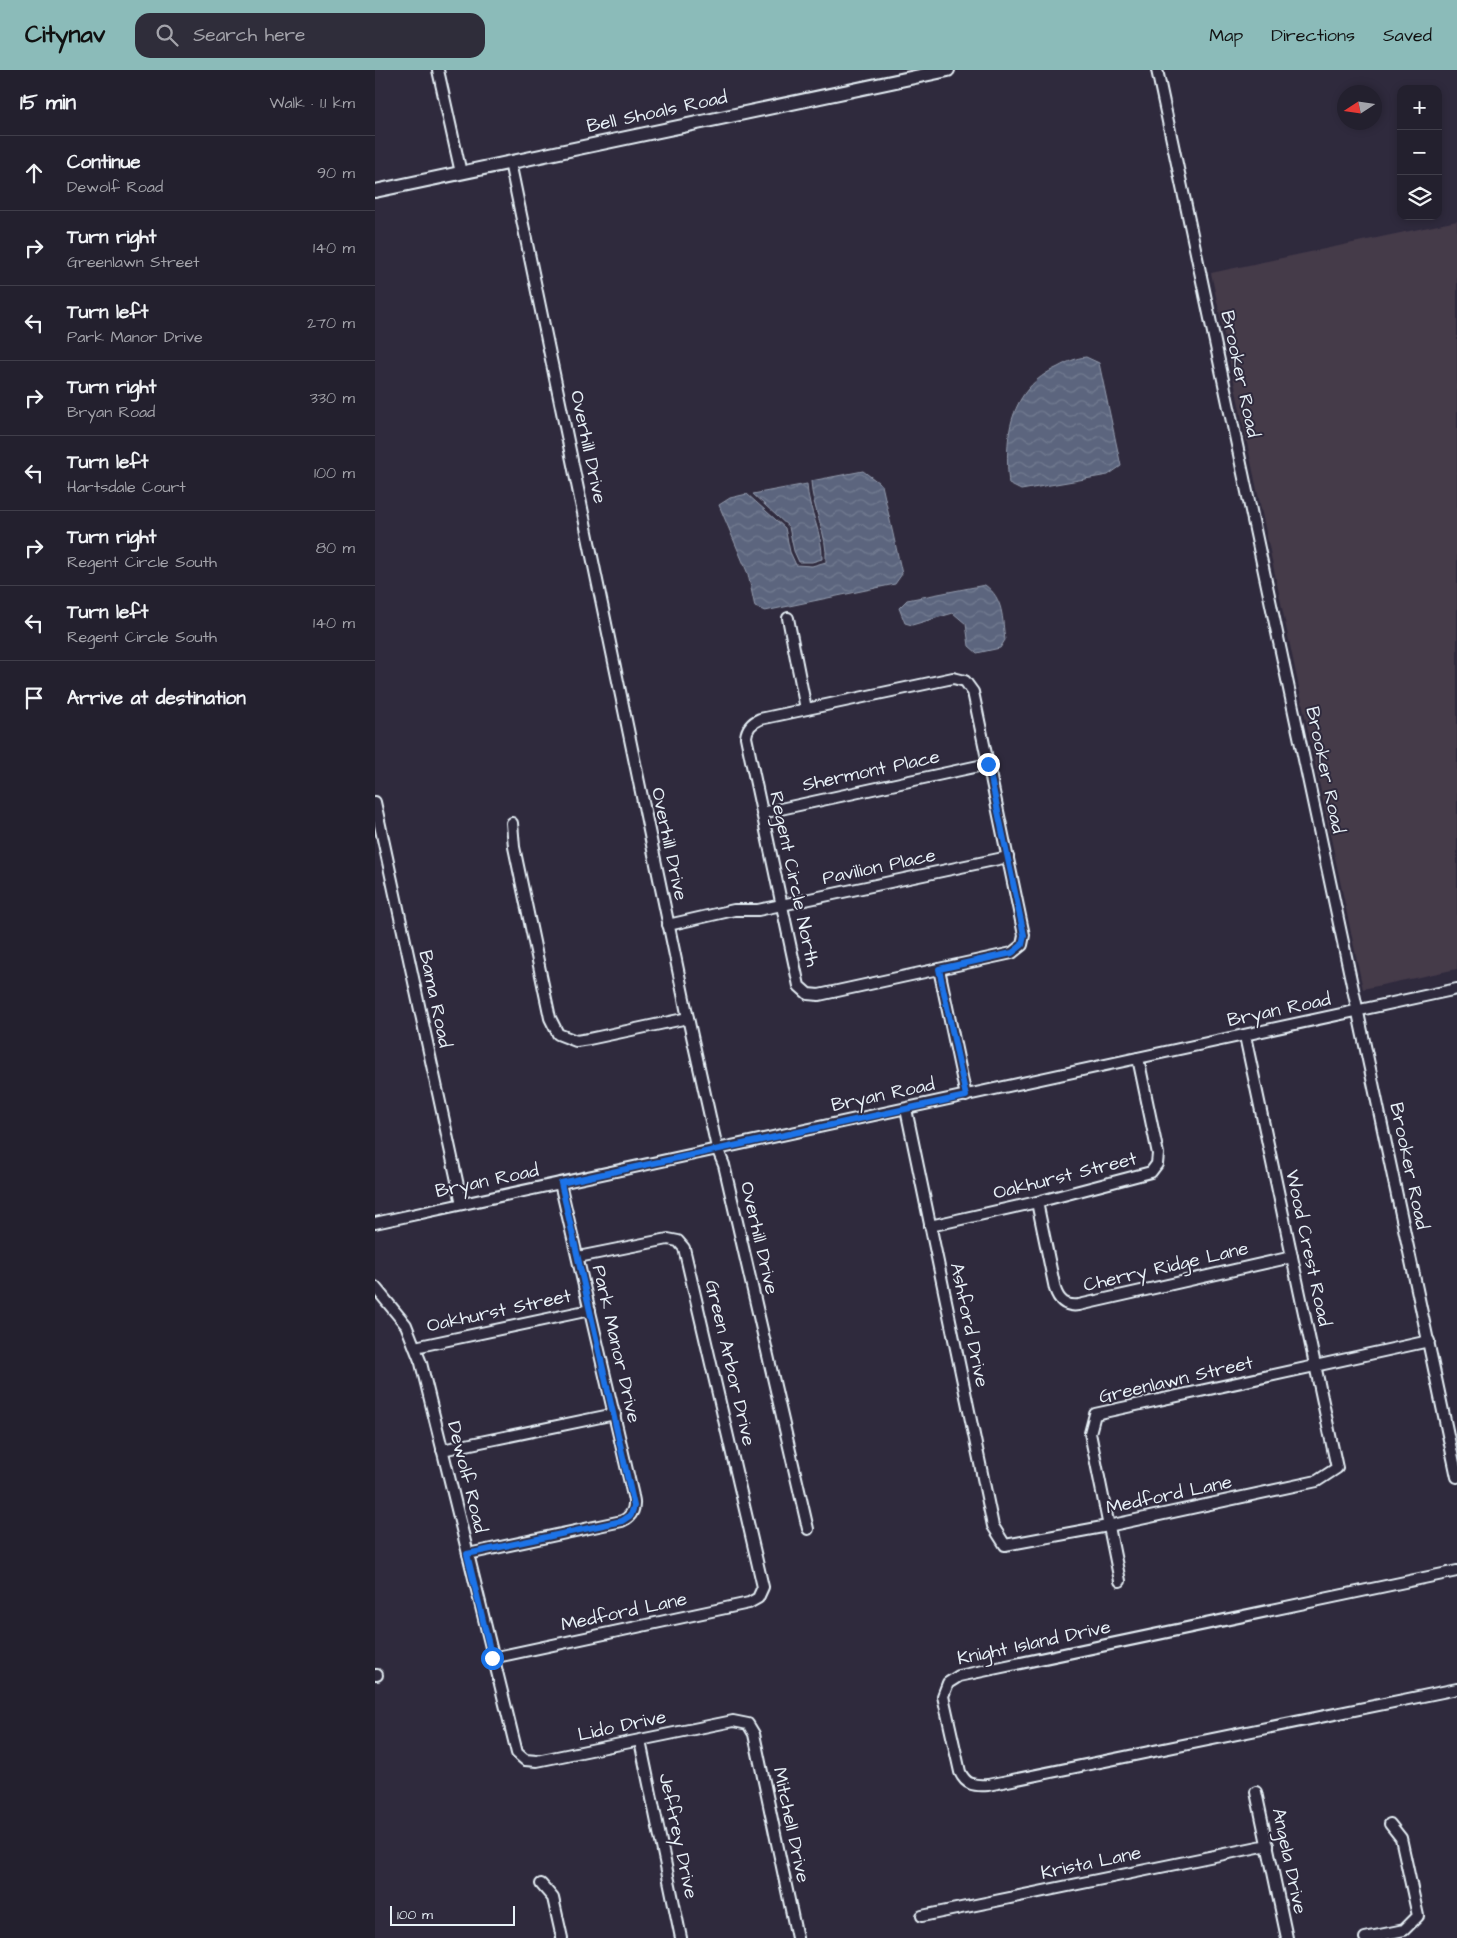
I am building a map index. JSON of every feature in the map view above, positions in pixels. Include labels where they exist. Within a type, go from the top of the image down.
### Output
[{"type":"main road","name":"Bell Shoals Road","points":[[375,191],[948,70]]},
{"type":"street","points":[[438,70],[461,173]]},
{"type":"street","name":"Brooker Road","points":[[1157,70],[1457,1477]]},
{"type":"street","name":"Overhill Drive","points":[[510,162],[688,1018],[808,1529]]},
{"type":"street","points":[[788,618],[806,709]]},
{"type":"street","name":"Regent Circle North","points":[[939,969],[819,995],[808,994],[799,986],[746,737],[747,730],[754,721],[959,679],[965,681],[973,692],[988,764]]},
{"type":"street","points":[[966,1096],[939,969],[1012,953],[1022,945],[1024,935],[988,764]]},
{"type":"street","name":"Shermont Place","points":[[762,813],[988,764]]},
{"type":"street","name":"Bama Road","points":[[375,802],[462,1204]]},
{"type":"street","points":[[512,823],[514,846],[550,1018],[558,1034],[576,1041],[688,1018]]},
{"type":"street","name":"Pavilion Place","points":[[668,925],[734,910],[758,910],[1008,857]]},
{"type":"street","name":"Bryan Road","points":[[375,1223],[1138,1058],[1456,992]]},
{"type":"street","name":"Wood Crest Road","points":[[1245,1036],[1337,1468]]},
{"type":"street","name":"Oakhurst Street","points":[[931,1226],[1037,1202],[1145,1174],[1155,1168],[1158,1154],[1138,1058]]},
{"type":"street","name":"Ashford Drive","points":[[906,1109],[993,1526],[1005,1545]]},
{"type":"street","name":"Park Manor Drive","points":[[467,1554],[622,1521],[632,1512],[634,1500],[561,1183]]},
{"type":"street","name":"Cherry Ridge Lane","points":[[1037,1202],[1055,1289],[1061,1300],[1069,1305],[1079,1305],[1292,1256]]},
{"type":"street","name":"Green Arbor Drive","points":[[578,1258],[668,1239],[678,1241],[684,1248],[762,1578],[760,1595]]},
{"type":"street","name":"Dewolf Road","points":[[375,1288],[406,1324],[415,1347],[442,1450],[513,1745]]},
{"type":"street","name":"Oakhurst Street","points":[[415,1347],[590,1310]]},
{"type":"street","name":"Greenlawn Street","points":[[1120,1581],[1090,1433],[1095,1414],[1429,1341]]},
{"type":"street","points":[[442,1450],[615,1414]]},
{"type":"street","name":"Medford Lane","points":[[1005,1545],[1108,1526],[1317,1481],[1337,1468]]},
{"type":"street","name":"Knight Island Drive","points":[[1457,1570],[959,1676],[948,1683],[943,1696],[963,1780],[975,1786],[988,1786],[1457,1689]]},
{"type":"street","name":"Medford Lane","points":[[492,1658],[749,1603],[760,1595]]},
{"type":"street","name":"Lido Drive","points":[[513,1745],[519,1756],[532,1762],[733,1721],[745,1722]]},
{"type":"street","name":"Mitchell Drive","points":[[745,1722],[754,1734],[797,1938]]},
{"type":"street","name":"Jeffrey Drive","points":[[640,1741],[681,1938]]},
{"type":"street","name":"Angela Drive","points":[[1256,1792],[1287,1938]]},
{"type":"street","points":[[1365,1938],[1404,1930],[1418,1916],[1401,1838],[1390,1824]]},
{"type":"street","name":"Krista Lane","points":[[922,1916],[1268,1845]]},
{"type":"street","points":[[541,1884],[553,1898],[561,1938]]},
{"type":"shaded area","points":[[1457,221],[1457,969],[1363,989],[1211,273]]},
{"type":"water","points":[[1086,357],[1099,363],[1121,466],[1108,475],[1021,490],[1009,484],[1009,432],[1013,416],[1020,401],[1029,388],[1042,376],[1068,362]]},
{"type":"water","points":[[863,471],[882,485],[902,574],[895,584],[765,611],[755,607],[748,574],[719,505],[730,498],[747,494],[785,528],[790,552],[796,565],[812,566],[826,562],[826,552],[811,481]]},
{"type":"water","points":[[807,484],[822,549],[822,559],[812,562],[799,562],[794,551],[789,527],[753,494]]},
{"type":"water","points":[[985,585],[996,596],[1001,610],[1005,640],[1000,648],[977,653],[969,646],[966,624],[953,613],[912,625],[905,623],[899,608],[907,600]]},
{"type":"route","points":[[492,1658],[467,1554],[622,1521],[631,1515],[634,1506],[561,1183],[966,1096],[939,969],[1012,953],[1018,950],[1024,941],[988,764]]}]
